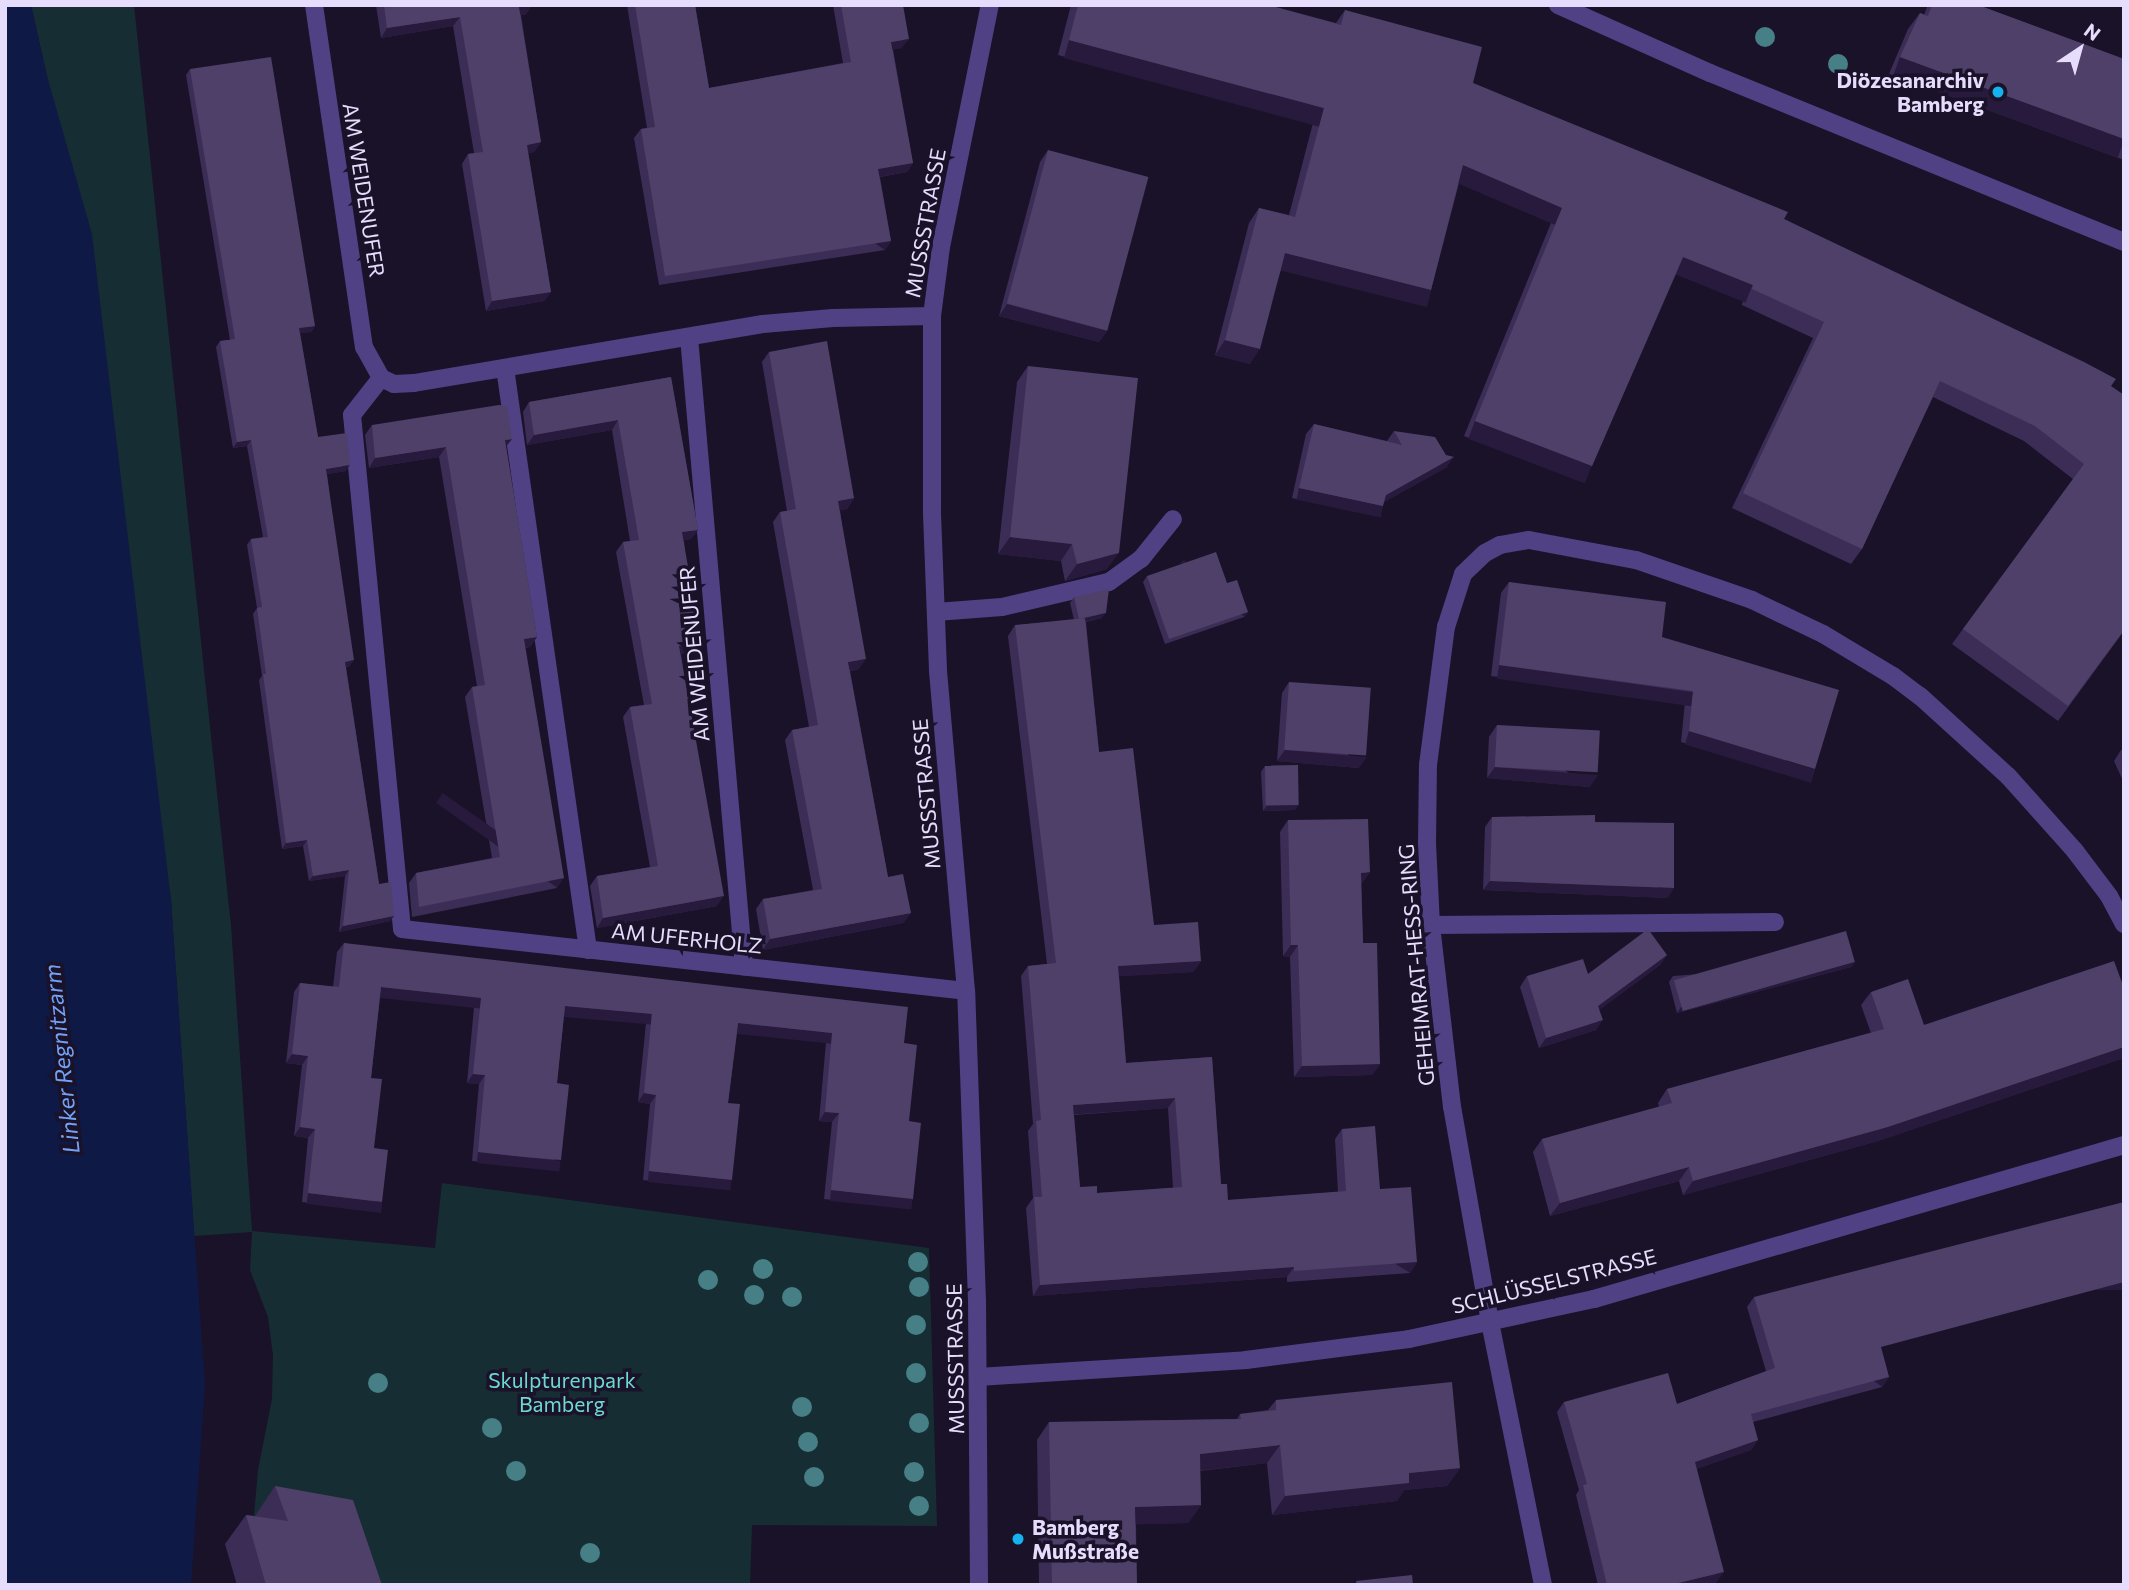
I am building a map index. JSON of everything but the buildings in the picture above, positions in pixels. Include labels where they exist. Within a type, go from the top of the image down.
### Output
[{"type":"street","name":"AM WEIDENUFER","points":[[314,5],[364,347],[381,378]]},
{"type":"street","name":"MUSSSTRASSE","points":[[979,1585],[978,1377],[966,991],[936,612],[932,511],[932,316],[941,247],[990,5]]},
{"type":"street","points":[[1558,5],[1710,73],[2124,242]]},
{"type":"street","points":[[381,378],[394,383],[414,383],[763,324],[832,318],[932,316]]},
{"type":"street","name":"AM WEIDENUFER","points":[[689,337],[744,967]]},
{"type":"street","points":[[505,368],[589,950]]},
{"type":"street","name":"AM UFERHOLZ","points":[[381,378],[352,415],[402,929],[966,991]]},
{"type":"street","points":[[936,612],[1002,607],[1109,582],[1141,559],[1173,519]]},
{"type":"street","name":"GEHEIMRAT-HESS-RING","points":[[1544,1585],[1490,1322],[1452,1107],[1431,925],[1427,843],[1428,765],[1446,627],[1463,574],[1492,549],[1529,540],[1636,560],[1752,600],[1823,634],[1893,676],[1957,727],[2008,776],[2075,850],[2109,896],[2124,924]]},
{"type":"street","points":[[1431,925],[1775,922]]},
{"type":"street","name":"SCHLÜSSELSTRASSE","points":[[978,1377],[1246,1360],[1409,1339],[1594,1299],[2124,1145]]},
{"type":"green space","name":"Skulpturenpark Bamberg","points":[[31,5],[134,5],[231,926],[252,1231],[435,1248],[442,1183],[929,1248],[937,1526],[752,1525],[750,1585],[361,1585],[254,1515],[258,1470],[272,1399],[273,1355],[268,1317],[250,1270],[252,1232],[194,1236],[171,900],[47,76]]},
{"type":"water","name":"Linker Regnitzarm","points":[[5,5],[31,5],[47,76],[92,234],[171,900],[205,1385],[191,1585],[5,1585]]},
{"type":"place","name":"Diözesanarchiv Bamberg","points":[[1998,92]]},
{"type":"place","name":"Bamberg Mußstraße","points":[[1018,1539]]}]
